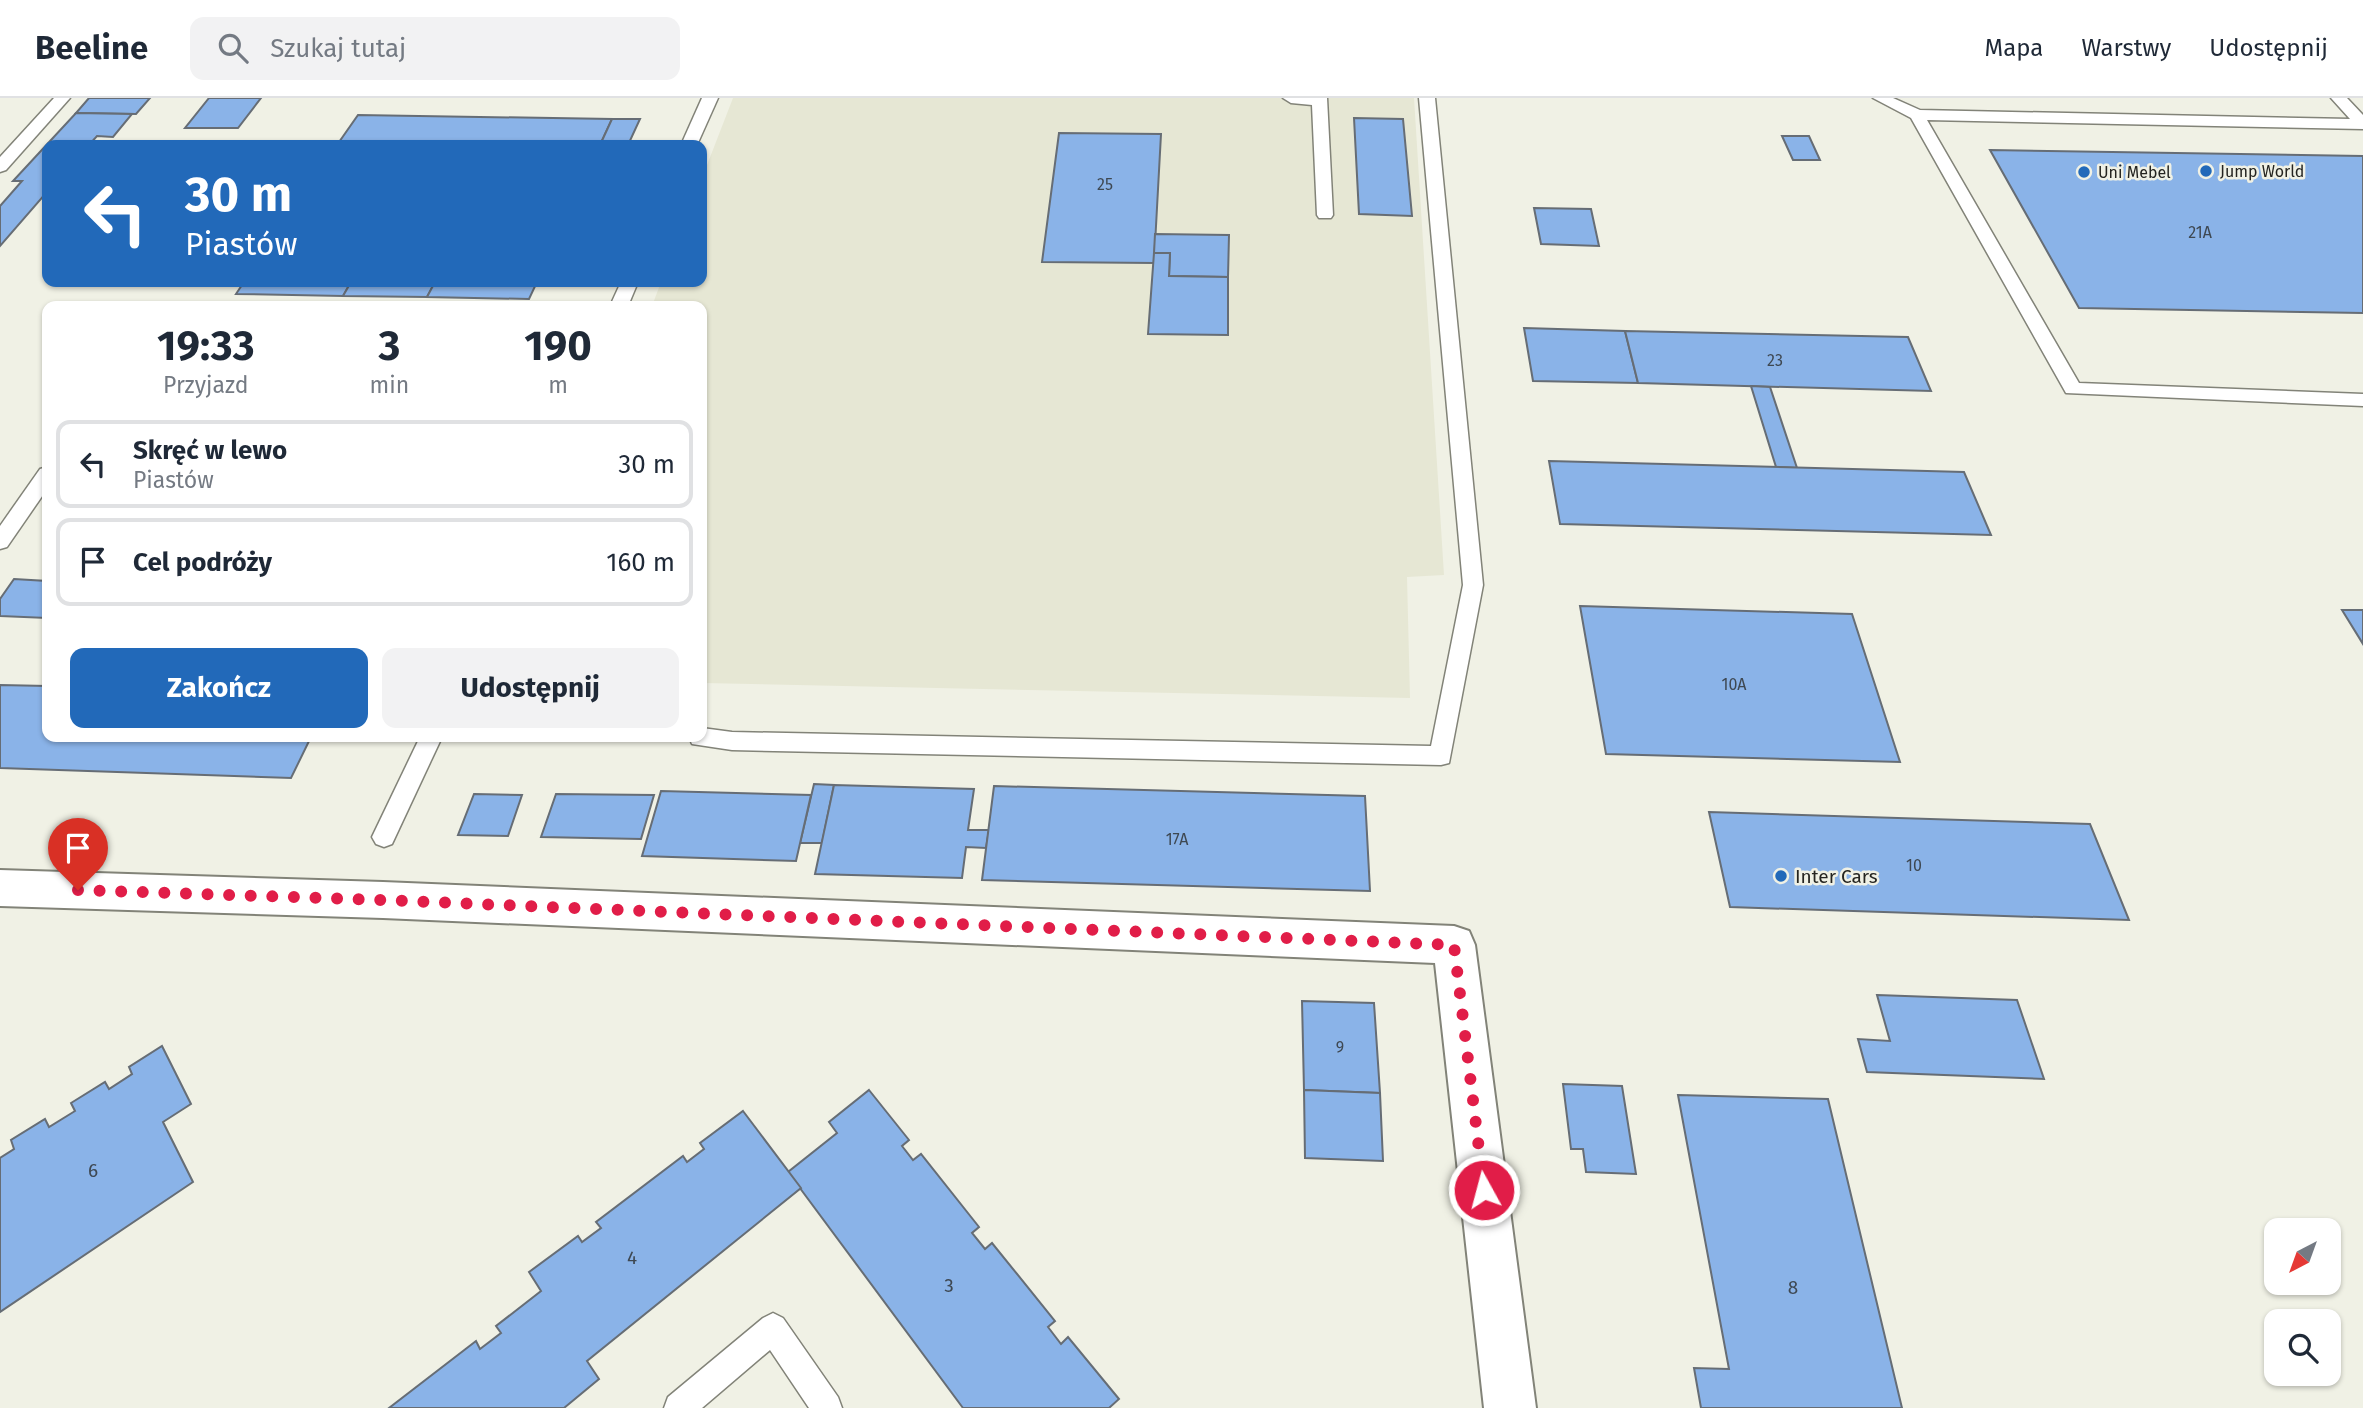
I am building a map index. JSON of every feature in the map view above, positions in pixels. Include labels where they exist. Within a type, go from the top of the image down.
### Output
[{"type":"street","points":[[0,888],[383,900],[1454,945],[1510,1408]]},
{"type":"lane","points":[[0,167],[62,98]]},
{"type":"lane","points":[[691,140],[710,98]]},
{"type":"lane","points":[[1291,98],[1319,99],[1325,215]]},
{"type":"lane","points":[[707,738],[732,741],[1441,756],[1473,585],[1427,98]]},
{"type":"lane","points":[[1881,98],[1917,115],[2363,124],[2339,98]]},
{"type":"lane","points":[[1917,115],[2073,390],[2363,400]]},
{"type":"lane","points":[[0,542],[42,481]]},
{"type":"lane","points":[[384,837],[429,742]]},
{"type":"lane","points":[[679,1408],[773,1328],[827,1408]]},
{"type":"shaded area","points":[[733,98],[1414,98],[1444,575],[1407,577],[1410,698],[707,683],[707,301],[654,301],[659,287],[707,287],[707,165]]},
{"type":"building","points":[[89,98],[150,98],[136,114],[76,113]]},
{"type":"building","points":[[209,98],[261,98],[238,128],[185,128]]},
{"type":"building","points":[[76,113],[132,114],[113,137],[51,140]]},
{"type":"building","points":[[358,115],[612,119],[602,140],[340,140]]},
{"type":"building","points":[[1354,118],[1403,119],[1412,216],[1359,214]]},
{"type":"building","points":[[612,119],[640,119],[630,140],[602,140]]},
{"type":"building","points":[[1059,133],[1161,134],[1154,263],[1042,262]]},
{"type":"building","points":[[1782,136],[1809,136],[1820,160],[1793,160]]},
{"type":"building","points":[[42,150],[42,198],[0,246],[0,206],[22,181],[13,181]]},
{"type":"building","points":[[1990,150],[2363,156],[2363,313],[2079,308]]},
{"type":"building","points":[[1534,208],[1591,209],[1599,246],[1541,244]]},
{"type":"building","points":[[1155,234],[1229,235],[1228,277],[1169,276],[1170,253],[1154,253]]},
{"type":"building","points":[[1154,253],[1170,253],[1169,276],[1228,277],[1228,335],[1148,334]]},
{"type":"building","points":[[241,287],[348,287],[343,296],[236,294]]},
{"type":"building","points":[[348,287],[432,287],[427,297],[343,296]]},
{"type":"building","points":[[432,287],[535,287],[529,299],[427,297]]},
{"type":"building","points":[[1524,328],[1625,331],[1638,383],[1533,381]]},
{"type":"building","points":[[1625,331],[1908,337],[1931,391],[1638,383]]},
{"type":"building","points":[[1751,386],[1770,387],[1797,468],[1776,467]]},
{"type":"building","points":[[1549,461],[1964,472],[1991,535],[1560,524]]},
{"type":"building","points":[[14,579],[42,581],[42,618],[0,616],[0,599]]},
{"type":"building","points":[[1580,606],[1852,614],[1900,762],[1606,754]]},
{"type":"building","points":[[2342,610],[2363,610],[2363,644]]},
{"type":"building","points":[[0,685],[42,686],[42,742],[309,742],[291,778],[0,768]]},
{"type":"building","points":[[814,784],[834,785],[822,843],[800,843]]},
{"type":"building","points":[[834,785],[974,789],[968,830],[989,830],[986,848],[966,847],[962,878],[815,874]]},
{"type":"building","points":[[994,786],[1365,796],[1370,891],[982,880]]},
{"type":"building","points":[[661,791],[811,795],[796,861],[642,856]]},
{"type":"building","points":[[474,794],[522,795],[508,836],[458,835]]},
{"type":"building","points":[[556,794],[654,795],[641,839],[541,837]]},
{"type":"building","points":[[1709,812],[2090,824],[2129,920],[1730,907]]},
{"type":"building","points":[[1877,995],[2017,1000],[2044,1079],[1867,1072],[1858,1039],[1890,1041]]},
{"type":"building","points":[[1302,1001],[1374,1003],[1380,1093],[1304,1090]]},
{"type":"building","points":[[162,1046],[191,1104],[163,1122],[193,1182],[0,1312],[0,1158],[14,1149],[11,1140],[45,1119],[49,1127],[75,1111],[71,1103],[105,1082],[109,1089],[132,1074],[129,1067]]},
{"type":"building","points":[[1563,1084],[1622,1086],[1636,1174],[1586,1172],[1583,1149],[1571,1149]]},
{"type":"building","points":[[869,1090],[909,1140],[902,1146],[913,1160],[921,1154],[979,1227],[972,1233],[985,1249],[992,1243],[1055,1321],[1048,1327],[1061,1344],[1068,1337],[1119,1399],[1109,1408],[963,1408],[788,1172],[837,1133],[829,1122]]},
{"type":"building","points":[[1304,1090],[1380,1093],[1383,1161],[1305,1158]]},
{"type":"building","points":[[1678,1095],[1828,1099],[1902,1408],[1701,1408],[1694,1368],[1729,1369]]},
{"type":"building","points":[[743,1111],[801,1188],[587,1361],[599,1379],[564,1408],[389,1408],[476,1341],[480,1349],[501,1333],[496,1326],[541,1291],[529,1272],[578,1236],[582,1242],[601,1228],[596,1222],[683,1156],[687,1162],[704,1149],[700,1143]]},
{"type":"place","name":"Jump World","points":[[2206,171]]},
{"type":"place","name":"Uni Mebel","points":[[2084,172]]},
{"type":"place","name":"Inter Cars","points":[[1781,876]]},
{"type":"route","points":[[78,890],[383,900],[1454,945],[1484,1190]]}]
